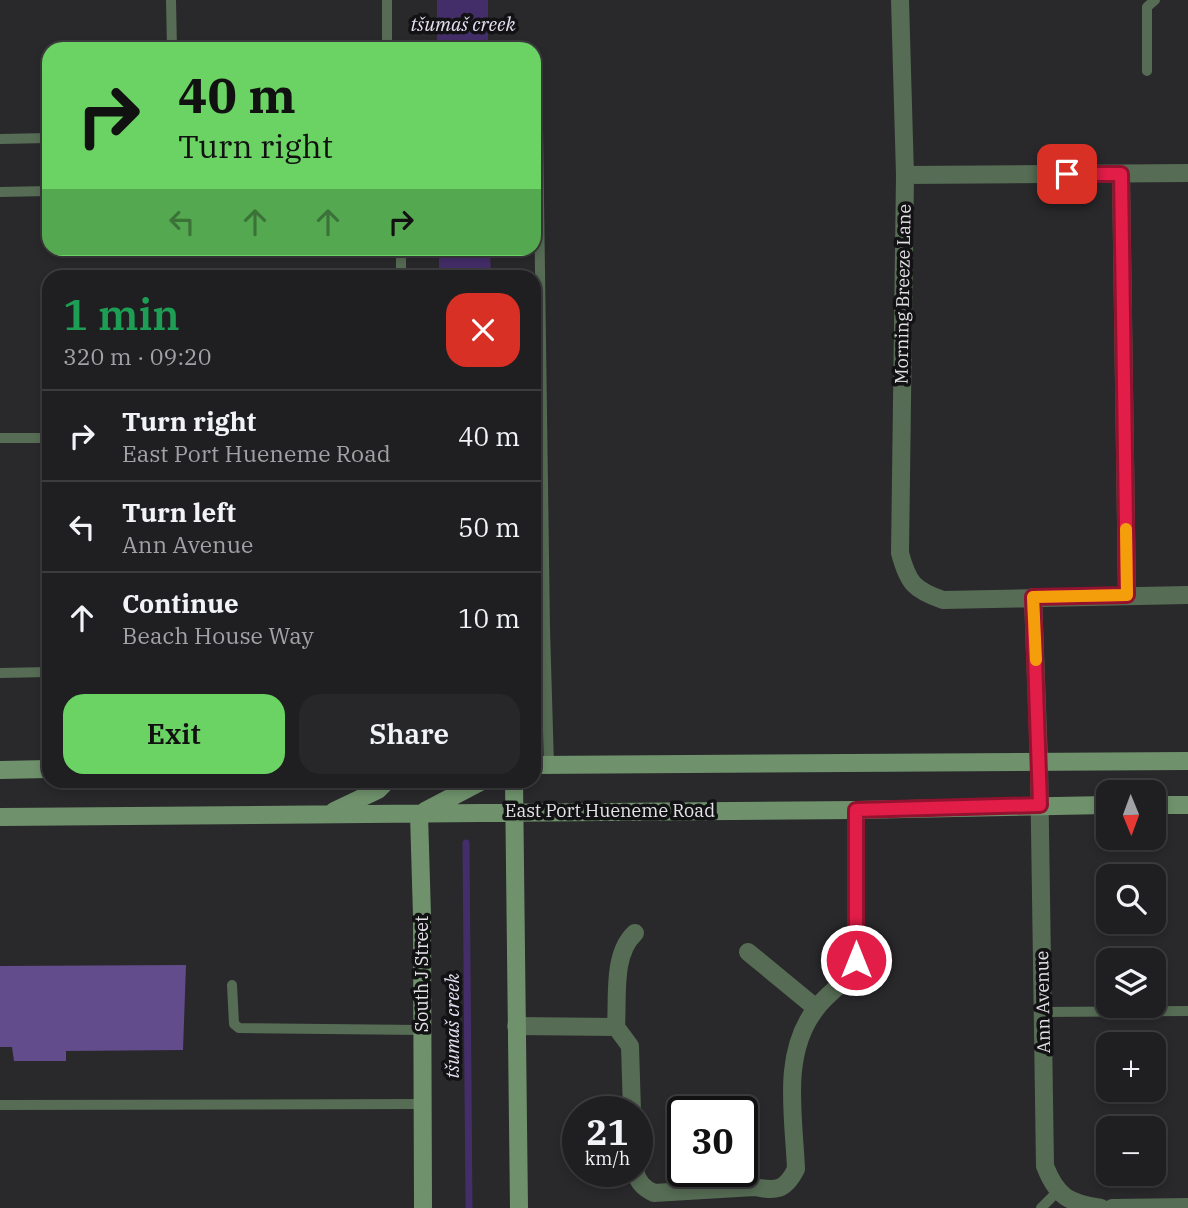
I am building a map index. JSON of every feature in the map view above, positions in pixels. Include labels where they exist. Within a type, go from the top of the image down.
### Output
[{"type":"main road","points":[[541,765],[1188,761]]},
{"type":"main road","points":[[0,770],[42,769]]},
{"type":"main road","points":[[328,814],[380,788]]},
{"type":"main road","points":[[419,814],[469,788]]},
{"type":"main road","points":[[514,788],[519,1208]]},
{"type":"main road","name":"East Port Hueneme Road","points":[[0,817],[856,810],[1096,805]]},
{"type":"main road","points":[[1166,805],[1188,805]]},
{"type":"main road","name":"South J Street","points":[[419,814],[423,1208]]},
{"type":"street","name":"Morning Breeze Lane","points":[[900,0],[905,175],[900,553],[906,575],[914,586],[923,593],[943,600],[1033,597]]},
{"type":"street","points":[[905,175],[1188,173]]},
{"type":"street","points":[[1121,174],[1127,595]]},
{"type":"street","points":[[1033,597],[1188,595]]},
{"type":"street","name":"Ann Avenue","points":[[1033,597],[1040,805],[1045,1166],[1051,1184],[1058,1191]]},
{"type":"street","points":[[643,1187],[654,1193],[754,1187],[769,1190],[779,1188],[790,1181],[796,1169],[792,1063],[800,1034],[816,1008],[851,974],[856,960],[856,810]]},
{"type":"street","points":[[632,1096],[630,1046],[617,1027],[620,956],[625,942],[635,933]]},
{"type":"street","points":[[748,952],[816,1008]]},
{"type":"street","points":[[516,1026],[617,1027]]},
{"type":"street","points":[[1058,1191],[1077,1204],[1101,1208]]},
{"type":"street","points":[[1112,1208],[1188,1207]]},
{"type":"lane","points":[[172,0],[172,42]]},
{"type":"lane","points":[[387,0],[387,42]]},
{"type":"lane","points":[[1146,71],[1147,7],[1155,0]]},
{"type":"lane","points":[[0,139],[42,138]]},
{"type":"lane","points":[[0,192],[42,191]]},
{"type":"lane","points":[[541,342],[545,629],[541,765]]},
{"type":"lane","points":[[0,438],[42,438]]},
{"type":"lane","points":[[0,673],[42,672]]},
{"type":"lane","points":[[232,985],[234,1024],[239,1028],[422,1030]]},
{"type":"lane","points":[[1043,1012],[1188,1011]]},
{"type":"lane","points":[[0,1105],[423,1104]]},
{"type":"lane","points":[[1041,1208],[1058,1191]]},
{"type":"water","name":"tšumaš creek","points":[[437,0],[488,0],[488,42],[437,42]]},
{"type":"water","points":[[439,256],[490,256],[491,270],[439,270]]},
{"type":"building","points":[[186,965],[183,1050],[66,1051],[66,1061],[14,1061],[12,1047],[0,1047],[0,966]]},
{"type":"waterway","name":"tšumaš creek","points":[[466,843],[469,1208]]},
{"type":"slow traffic","points":[[1036,660],[1033,597],[1127,595],[1126,529]]},
{"type":"route","points":[[856,960],[856,810],[1040,805],[1033,597],[1127,595],[1121,174],[1067,174]]}]
